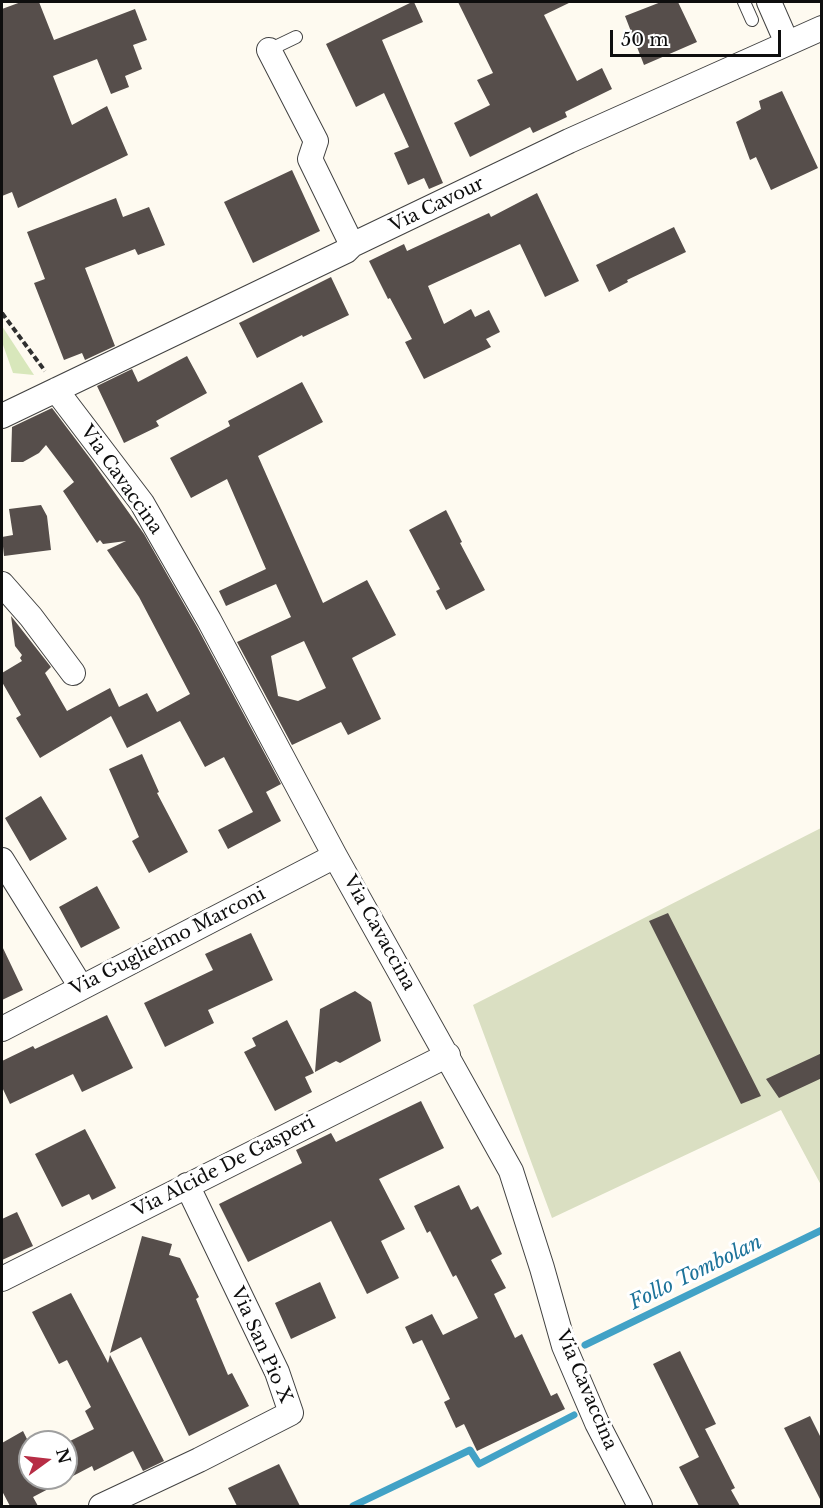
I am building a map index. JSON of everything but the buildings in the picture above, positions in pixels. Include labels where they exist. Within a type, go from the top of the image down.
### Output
[{"type":"street","points":[[769,2],[787,43]]},
{"type":"street","name":"Via Cavour","points":[[2,416],[569,141],[822,28]]},
{"type":"street","points":[[269,50],[316,141],[310,159],[352,245]]},
{"type":"street","name":"Via Cavaccina","points":[[56,390],[142,503],[511,1171],[564,1346],[597,1422],[640,1506]]},
{"type":"street","points":[[2,584],[31,617],[73,673]]},
{"type":"street","name":"Via Guglielmo Marconi","points":[[2,1029],[335,856]]},
{"type":"street","points":[[2,860],[81,987]]},
{"type":"street","name":"Via Alcide De Gasperi","points":[[2,1279],[448,1055]]},
{"type":"street","name":"Via San Pio X","points":[[101,1506],[291,1413],[277,1372],[187,1185]]},
{"type":"lane","points":[[744,2],[752,20]]},
{"type":"lane","points":[[269,50],[296,37]]},
{"type":"path","points":[[2,313],[47,373],[56,390]]},
{"type":"green space","points":[[2,326],[34,375],[13,373],[2,342]]},
{"type":"green space","points":[[821,828],[821,1185],[781,1110],[552,1218],[473,1005]]},
{"type":"waterway","name":"Follo Tombolan","points":[[585,1345],[822,1230]]},
{"type":"waterway","name":"Follo Tombolan","points":[[353,1506],[470,1450],[479,1464],[574,1415]]}]
